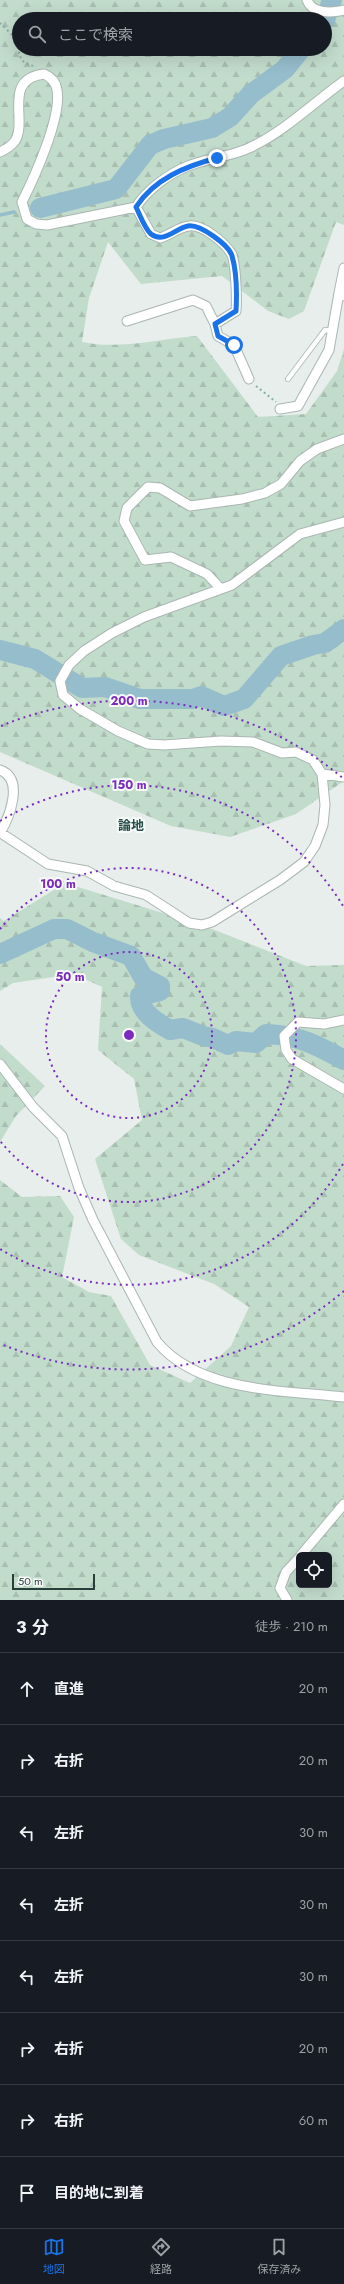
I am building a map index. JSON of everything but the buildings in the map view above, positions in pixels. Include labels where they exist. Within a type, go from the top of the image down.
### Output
[{"type":"street","points":[[307,0],[315,8],[323,12],[344,10]]},
{"type":"street","points":[[0,152],[15,140],[18,129],[19,97],[22,88],[31,77],[44,74],[50,77],[57,89],[58,101],[53,126],[30,187],[22,202],[27,219],[36,224],[47,225],[136,207],[142,197],[161,182],[187,166],[248,148],[274,134],[344,81]]},
{"type":"street","points":[[136,207],[151,234],[160,238],[168,236],[187,226],[196,226],[209,232],[232,254],[237,298],[236,311],[215,324]]},
{"type":"street","points":[[280,409],[298,406],[329,350],[341,295],[344,268]]},
{"type":"street","points":[[127,322],[193,300],[206,306],[215,324],[218,336],[234,345],[249,379]]},
{"type":"street","points":[[222,589],[207,574],[171,557],[145,560],[124,521],[127,508],[148,487],[160,488],[190,506],[226,502],[265,493],[282,484],[300,461],[311,453],[344,439]]},
{"type":"street","points":[[0,770],[6,772],[12,779],[13,788],[12,805],[0,833],[48,864],[87,871],[114,886],[146,895],[189,923],[202,925],[212,922],[280,880],[304,862],[315,846],[323,825],[325,806],[322,774],[313,760],[303,754],[296,752],[282,753],[253,742],[221,741],[164,745],[148,744],[118,731],[80,709],[63,695],[60,681],[63,673],[93,644],[144,617],[232,585],[300,534],[344,522]]},
{"type":"street","points":[[322,774],[344,777]]},
{"type":"street","points":[[344,1020],[324,1024],[298,1022],[284,1036],[284,1044],[292,1059],[344,1089]]},
{"type":"street","points":[[0,1064],[33,1107],[62,1136],[93,1220],[157,1342],[168,1355],[188,1369],[216,1379],[285,1392],[344,1397]]},
{"type":"street","points":[[304,1552],[344,1504]]},
{"type":"street","points":[[287,1600],[280,1588],[282,1579],[296,1562]]},
{"type":"lane","points":[[288,379],[325,330],[333,331]]},
{"type":"path","points":[[0,23],[12,36]]},
{"type":"path","points":[[19,56],[29,65],[45,67],[44,74]]},
{"type":"path","points":[[249,379],[275,399],[280,409]]},
{"type":"green space","points":[[0,0],[344,0],[344,225],[336,222],[304,311],[289,319],[268,311],[222,276],[141,284],[108,242],[89,298],[82,342],[111,345],[197,336],[258,417],[306,414],[337,371],[344,349],[344,781],[296,814],[230,837],[171,826],[0,752]]},
{"type":"green space","points":[[65,883],[202,925],[306,966],[344,965],[344,1600],[0,1600],[0,1180],[22,1197],[60,1196],[74,1217],[62,1277],[89,1292],[111,1296],[150,1365],[190,1383],[231,1346],[249,1307],[214,1284],[139,1255],[121,1239],[95,1159],[142,1120],[134,1079],[98,1050],[102,987],[74,974],[13,983],[0,991],[0,918],[4,921]]},
{"type":"green space","points":[[0,1044],[45,1086],[16,1116],[0,1142]]},
{"type":"waterway","points":[[328,12],[332,0]]},
{"type":"waterway","points":[[40,208],[116,189],[150,145],[164,139],[212,128],[230,117],[251,94],[285,69],[295,56]]},
{"type":"waterway","points":[[34,209],[40,208]]},
{"type":"waterway","points":[[0,215],[14,212]]},
{"type":"waterway","points":[[0,650],[35,659],[82,688],[105,687],[140,699],[193,699],[201,696],[224,706],[244,699],[281,656],[313,645],[325,643],[344,629]]},
{"type":"waterway","points":[[0,954],[54,929],[67,929],[93,942],[131,956],[143,977],[160,986],[160,991],[140,996],[143,1007],[150,1016],[170,1030],[183,1028],[203,1036],[213,1038],[228,1045],[236,1041],[256,1043],[266,1034],[288,1036],[316,1045],[344,1060]]},
{"type":"district","name":"論地","points":[[131,825]]},
{"type":"route","points":[[217,158],[187,166],[161,182],[142,197],[136,207],[151,234],[160,238],[168,236],[187,226],[196,226],[209,232],[232,254],[237,298],[236,311],[215,324],[218,336],[234,345]]}]
